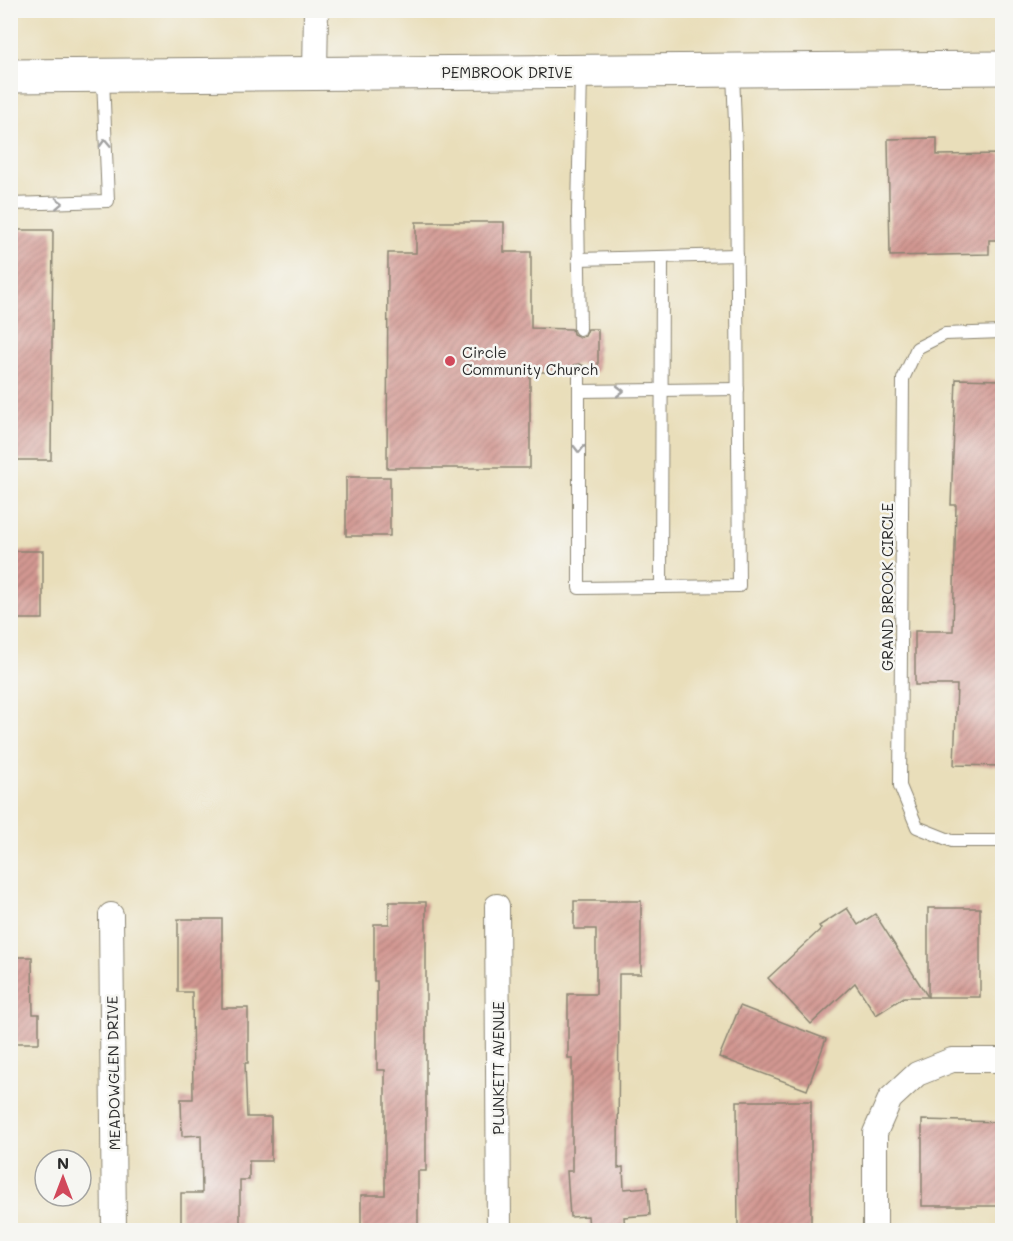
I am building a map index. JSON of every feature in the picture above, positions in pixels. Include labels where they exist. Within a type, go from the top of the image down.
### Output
[{"type":"street","points":[[315,74],[316,10]]},
{"type":"street","name":"PEMBROOK DRIVE","points":[[10,76],[1002,68]]},
{"type":"street","name":"PLUNKETT AVENUE","points":[[496,906],[499,1230]]},
{"type":"street","name":"MEADOWGLEN DRIVE","points":[[111,915],[114,1230]]},
{"type":"street","points":[[875,1230],[875,1133],[890,1099],[917,1074],[952,1060],[1002,1060]]},
{"type":"lane","points":[[579,372],[579,588],[739,586],[736,149],[733,70]]},
{"type":"lane","points":[[580,329],[578,259],[581,72]]},
{"type":"lane","points":[[10,204],[108,201],[103,76]]},
{"type":"lane","points":[[578,259],[737,255]]},
{"type":"lane","points":[[661,587],[662,257]]},
{"type":"lane","name":"GRAND BROOK CIRCLE","points":[[1002,332],[945,334],[917,348],[903,379],[900,774],[900,786],[917,827],[952,842],[1002,841]]},
{"type":"lane","points":[[579,391],[738,389]]},
{"type":"building","points":[[937,138],[937,155],[1002,154],[1002,240],[989,240],[989,254],[890,256],[888,139]]},
{"type":"building","points":[[416,222],[504,222],[504,252],[531,252],[531,328],[572,329],[573,334],[580,337],[585,336],[588,329],[598,329],[598,372],[587,372],[586,367],[580,364],[574,365],[571,372],[530,372],[530,468],[387,468],[388,253],[416,253]]},
{"type":"building","points":[[10,230],[53,230],[51,460],[10,460]]},
{"type":"building","points":[[956,379],[1002,380],[1002,766],[954,765],[957,685],[915,685],[915,631],[953,631],[956,505],[951,505]]},
{"type":"building","points":[[346,477],[390,477],[390,536],[346,536]]},
{"type":"building","points":[[10,551],[43,551],[43,619],[10,619]]},
{"type":"building","points":[[574,901],[641,901],[641,974],[619,974],[618,1168],[623,1167],[624,1189],[648,1187],[650,1215],[624,1217],[625,1230],[589,1230],[588,1216],[570,1217],[567,1171],[572,1171],[572,1058],[568,1058],[568,994],[596,994],[596,929],[574,929]]},
{"type":"building","points":[[389,902],[426,902],[426,1171],[418,1171],[418,1230],[361,1230],[361,1195],[385,1195],[385,1070],[377,1070],[377,981],[374,981],[374,924],[389,924]]},
{"type":"building","points":[[847,908],[858,925],[875,914],[928,997],[904,997],[876,1015],[855,983],[811,1024],[768,978],[821,929],[819,926]]},
{"type":"building","points":[[928,908],[980,908],[980,997],[928,997]]},
{"type":"building","points":[[178,919],[222,919],[222,1008],[248,1008],[248,1063],[245,1063],[247,1117],[271,1117],[271,1161],[249,1161],[249,1180],[240,1180],[240,1230],[181,1230],[181,1193],[202,1193],[201,1135],[182,1136],[181,1099],[193,1099],[192,992],[178,992]]},
{"type":"building","points":[[10,957],[32,957],[33,1014],[39,1014],[39,1043],[10,1043]]},
{"type":"building","points":[[740,1006],[826,1039],[807,1090],[719,1057]]},
{"type":"building","points":[[737,1101],[811,1101],[811,1230],[738,1230]]},
{"type":"building","points":[[922,1120],[1002,1122],[1002,1206],[922,1206]]},
{"type":"place","name":"Circle Community Church","points":[[450,361]]}]
